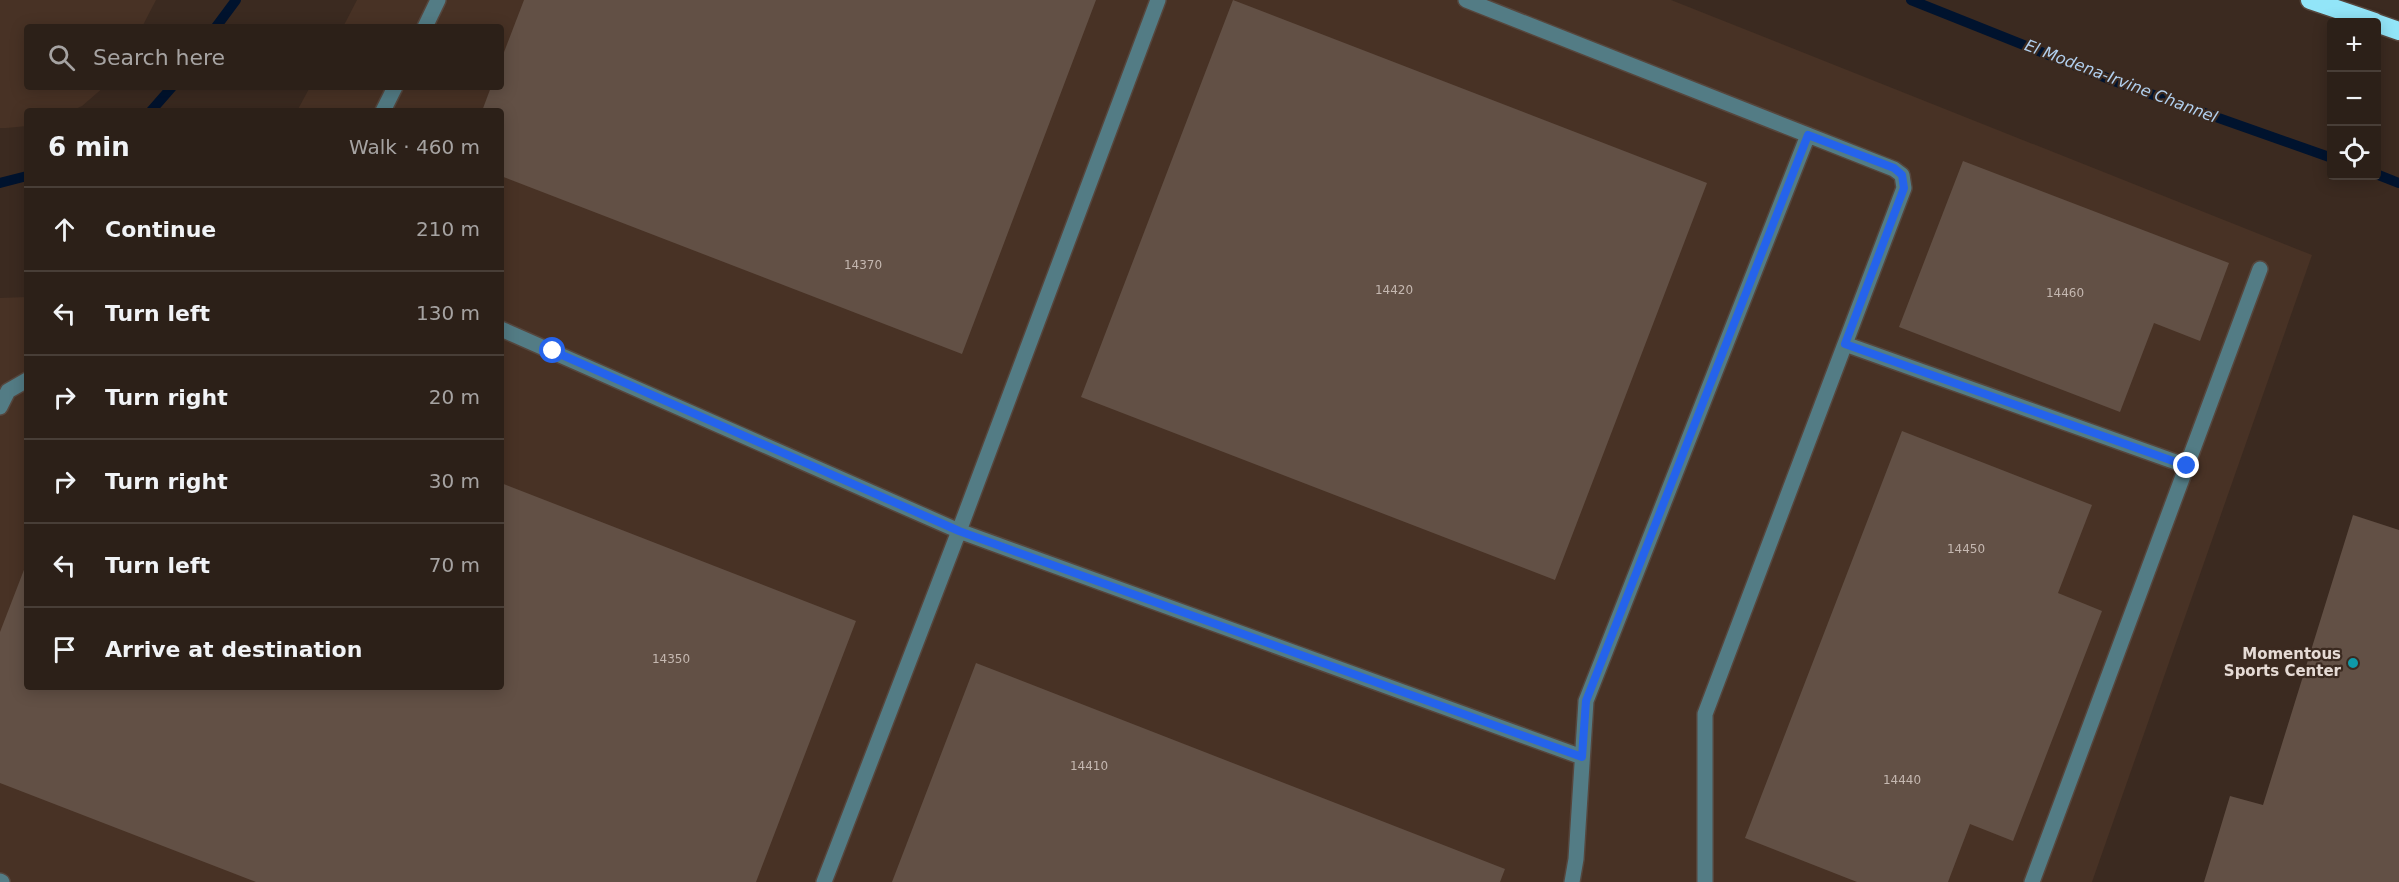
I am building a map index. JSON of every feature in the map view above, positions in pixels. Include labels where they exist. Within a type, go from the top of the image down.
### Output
[{"type":"highway","points":[[2310,0],[2362,18]]},
{"type":"highway","points":[[2381,25],[2399,31]]},
{"type":"lane","points":[[426,24],[438,0]]},
{"type":"lane","points":[[824,882],[959,531],[1158,0]]},
{"type":"lane","points":[[1466,0],[1894,168],[1902,175],[1904,188],[1706,714],[1705,882]]},
{"type":"lane","points":[[384,108],[394,90]]},
{"type":"lane","points":[[1572,882],[1576,860],[1586,701],[1808,135]]},
{"type":"lane","points":[[2032,882],[2260,269]]},
{"type":"lane","points":[[504,330],[959,531],[1582,757]]},
{"type":"lane","points":[[1845,344],[2187,466]]},
{"type":"lane","points":[[0,407],[8,391],[24,382]]},
{"type":"shaded area","points":[[0,0],[156,0],[144,24],[24,24],[24,90],[101,90],[78,108],[24,108],[24,126],[0,128]]},
{"type":"shaded area","points":[[357,0],[1671,0],[2312,255],[2092,882],[0,882],[0,298],[24,297],[24,690],[504,690],[504,108],[299,108],[308,90],[504,90],[504,24],[345,24]]},
{"type":"building","points":[[524,0],[1096,0],[962,354],[504,177],[504,108],[483,108],[490,90],[504,90],[504,52]]},
{"type":"building","points":[[1233,0],[1707,183],[1555,580],[1081,397]]},
{"type":"building","points":[[1963,161],[2229,263],[2200,341],[2154,323],[2120,412],[1899,327]]},
{"type":"building","points":[[1902,431],[2092,505],[2058,593],[2102,611],[2013,841],[1970,824],[1948,882],[1857,882],[1745,838]]},
{"type":"building","points":[[504,484],[856,621],[756,882],[256,882],[0,783],[0,632],[24,570],[24,690],[504,690]]},
{"type":"building","name":"Momentous Sports Center","points":[[2353,515],[2399,530],[2399,882],[2204,882],[2230,796],[2263,805]]},
{"type":"building","points":[[976,663],[1505,869],[1500,882],[892,882]]},
{"type":"waterway","name":"El Modena-Irvine Channel","points":[[218,24],[236,0]]},
{"type":"waterway","name":"El Modena-Irvine Channel","points":[[1911,0],[2114,81],[2327,156]]},
{"type":"waterway","name":"El Modena-Irvine Channel","points":[[154,108],[169,90]]},
{"type":"waterway","name":"El Modena-Irvine Channel","points":[[2381,176],[2399,183]]},
{"type":"waterway","name":"El Modena-Irvine Channel","points":[[0,183],[24,177]]},
{"type":"place","name":"Momentous Sports Center","points":[[2353,663]]},
{"type":"route","points":[[553,351],[959,531],[1582,757],[1586,701],[1808,135],[1894,168],[1902,175],[1904,188],[1845,344],[2187,466]]}]
